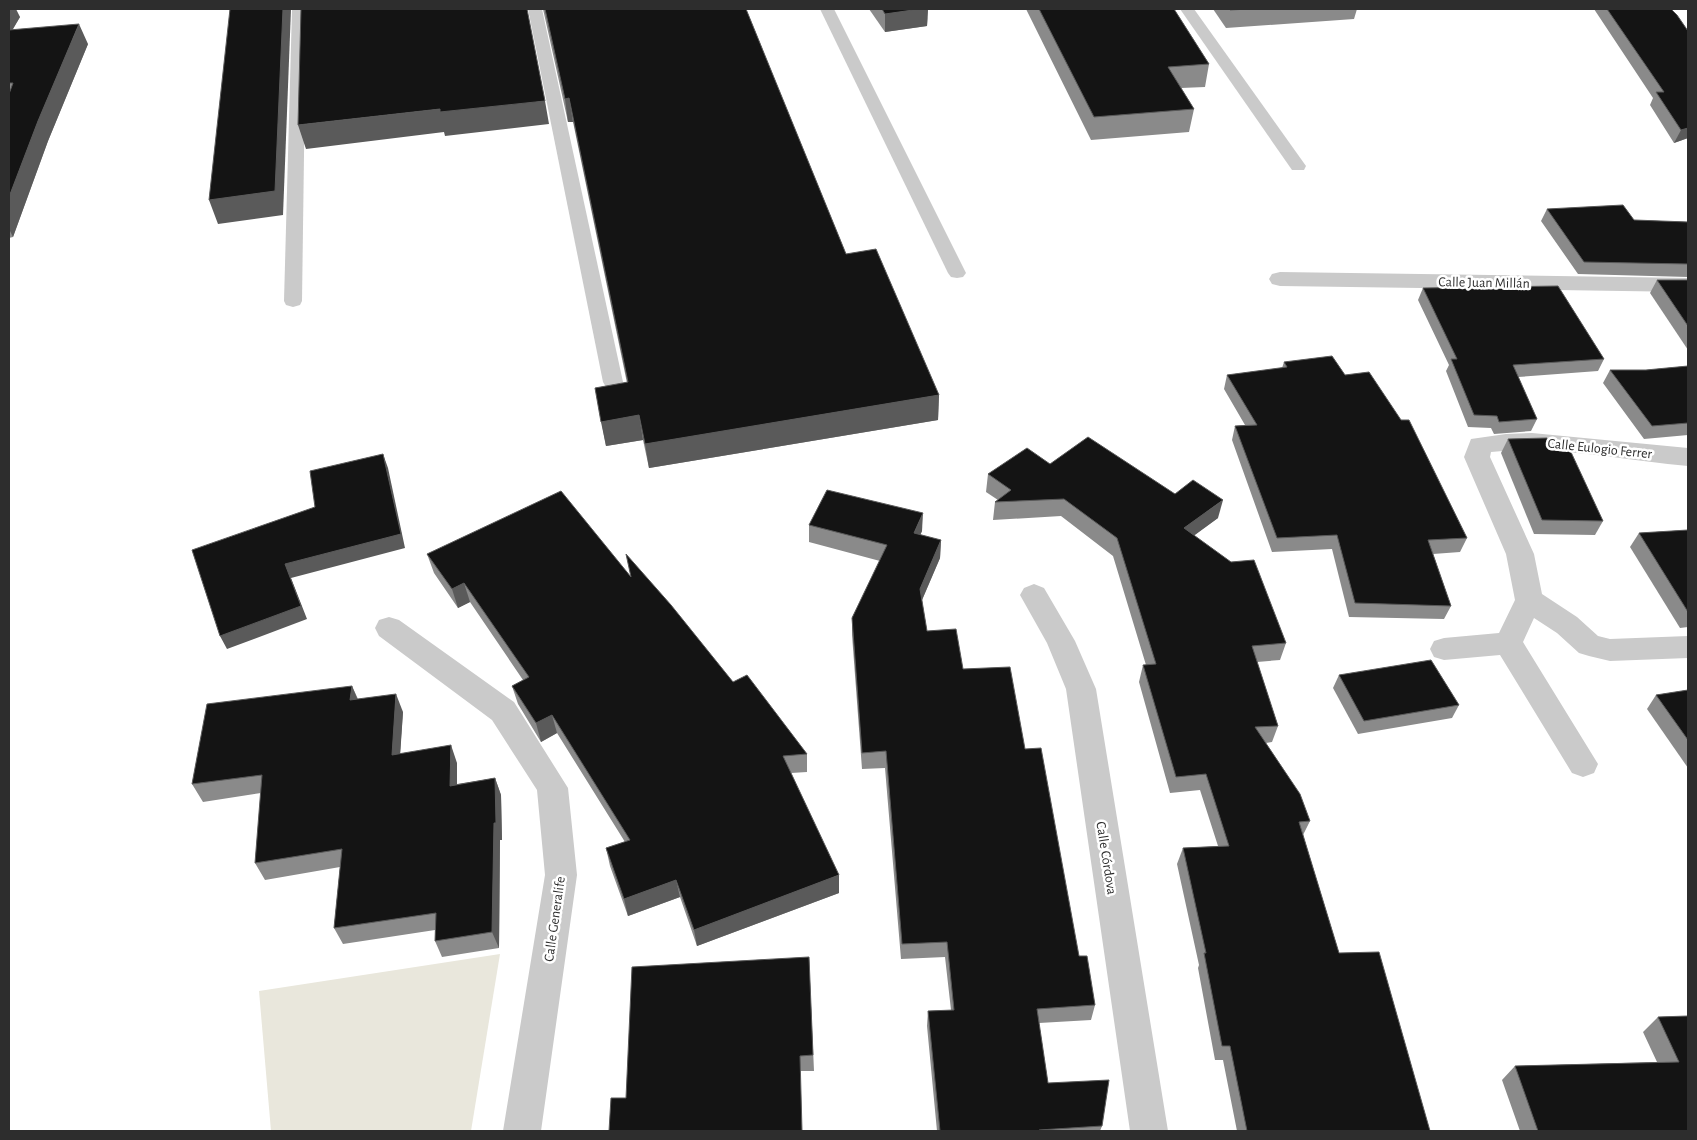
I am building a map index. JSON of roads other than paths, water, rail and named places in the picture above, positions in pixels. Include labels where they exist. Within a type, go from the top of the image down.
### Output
[{"type":"street","name":"Calle Juan Millán","points":[[1280,279],[1688,285]]},
{"type":"street","name":"Calle Eulogio Ferrer","points":[[1529,600],[1520,554],[1478,457],[1480,445],[1507,440],[1591,445],[1688,457]]},
{"type":"street","name":"Calle Córdova","points":[[1034,595],[1061,641],[1081,689],[1149,1131]]},
{"type":"street","points":[[1508,643],[1529,600],[1567,625],[1589,645],[1610,650],[1688,647]]},
{"type":"street","name":"Calle Generalife","points":[[390,628],[503,711],[552,788],[561,874],[522,1131]]},
{"type":"street","points":[[1444,649],[1508,643]]},
{"type":"street","points":[[1508,643],[1583,764]]},
{"type":"lane","points":[[293,301],[299,9]]},
{"type":"lane","points":[[535,9],[613,382]]},
{"type":"lane","points":[[827,9],[957,273]]},
{"type":"lane","points":[[1187,9],[1298,166]]}]
